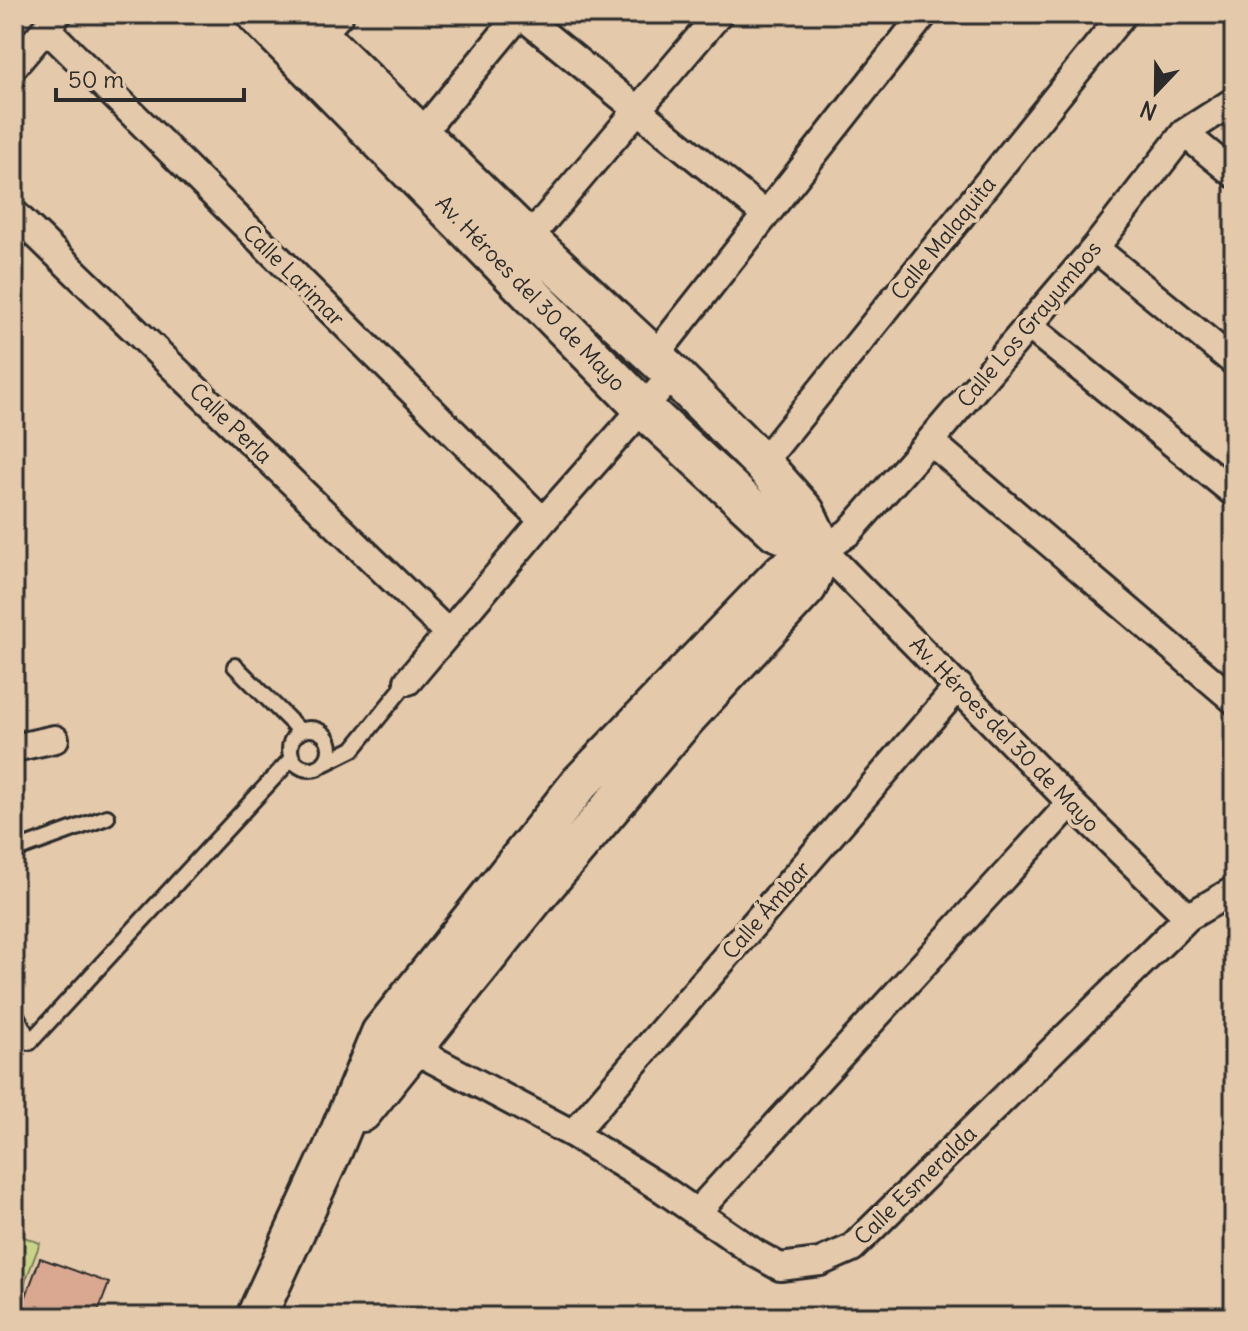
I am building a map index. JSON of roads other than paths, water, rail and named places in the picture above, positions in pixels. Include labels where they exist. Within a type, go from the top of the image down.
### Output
[{"type":"street","name":"Av. Héroes del 30 de Mayo","points":[[256,14],[314,30],[528,239],[664,366],[760,461],[805,512],[823,550],[1071,803],[1188,917]]},
{"type":"street","points":[[420,135],[520,14],[765,214]]},
{"type":"street","points":[[528,239],[719,14]]},
{"type":"street","points":[[408,681],[543,521],[644,409],[664,366],[765,214],[924,14]]},
{"type":"street","name":"Calle Malaquita","points":[[760,461],[776,446],[1123,14]]},
{"type":"street","points":[[14,66],[52,21]]},
{"type":"street","name":"Calle Larimar","points":[[52,21],[543,521]]},
{"type":"street","name":"Av. Héroes del 30 de Mayo","points":[[314,30],[644,409],[776,531],[823,550]]},
{"type":"street","name":"Calle Los Grayumbos","points":[[823,550],[849,532],[930,441],[1095,248],[1184,133],[1234,101]]},
{"type":"street","points":[[1184,133],[1234,174]]},
{"type":"street","name":"Calle Perla","points":[[14,213],[448,633]]},
{"type":"street","points":[[1095,248],[1234,362]]},
{"type":"street","points":[[1029,326],[1234,493]]},
{"type":"street","points":[[930,441],[1234,700]]},
{"type":"street","points":[[256,1317],[333,1149],[396,1040],[807,587],[823,550]]},
{"type":"street","name":"Calle Ámbar","points":[[573,1134],[959,686]]},
{"type":"street","points":[[14,748],[55,739]]},
{"type":"street","points":[[697,1212],[1071,803]]},
{"type":"street","name":"Calle Esmeralda","points":[[396,1040],[573,1134],[780,1267],[820,1262],[852,1248],[1188,917],[1234,890]]},
{"type":"lane","points":[[235,666],[300,731]]},
{"type":"lane","points":[[325,763],[330,755],[328,740],[316,729],[300,731],[290,743],[292,758],[303,769],[311,770],[325,763],[353,749],[408,681]]},
{"type":"lane","points":[[30,1042],[292,758]]},
{"type":"lane","points":[[14,851],[107,817]]},
{"type":"lane","points":[[14,1011],[30,1042]]},
{"type":"lane","points":[[14,1040],[30,1042]]}]
